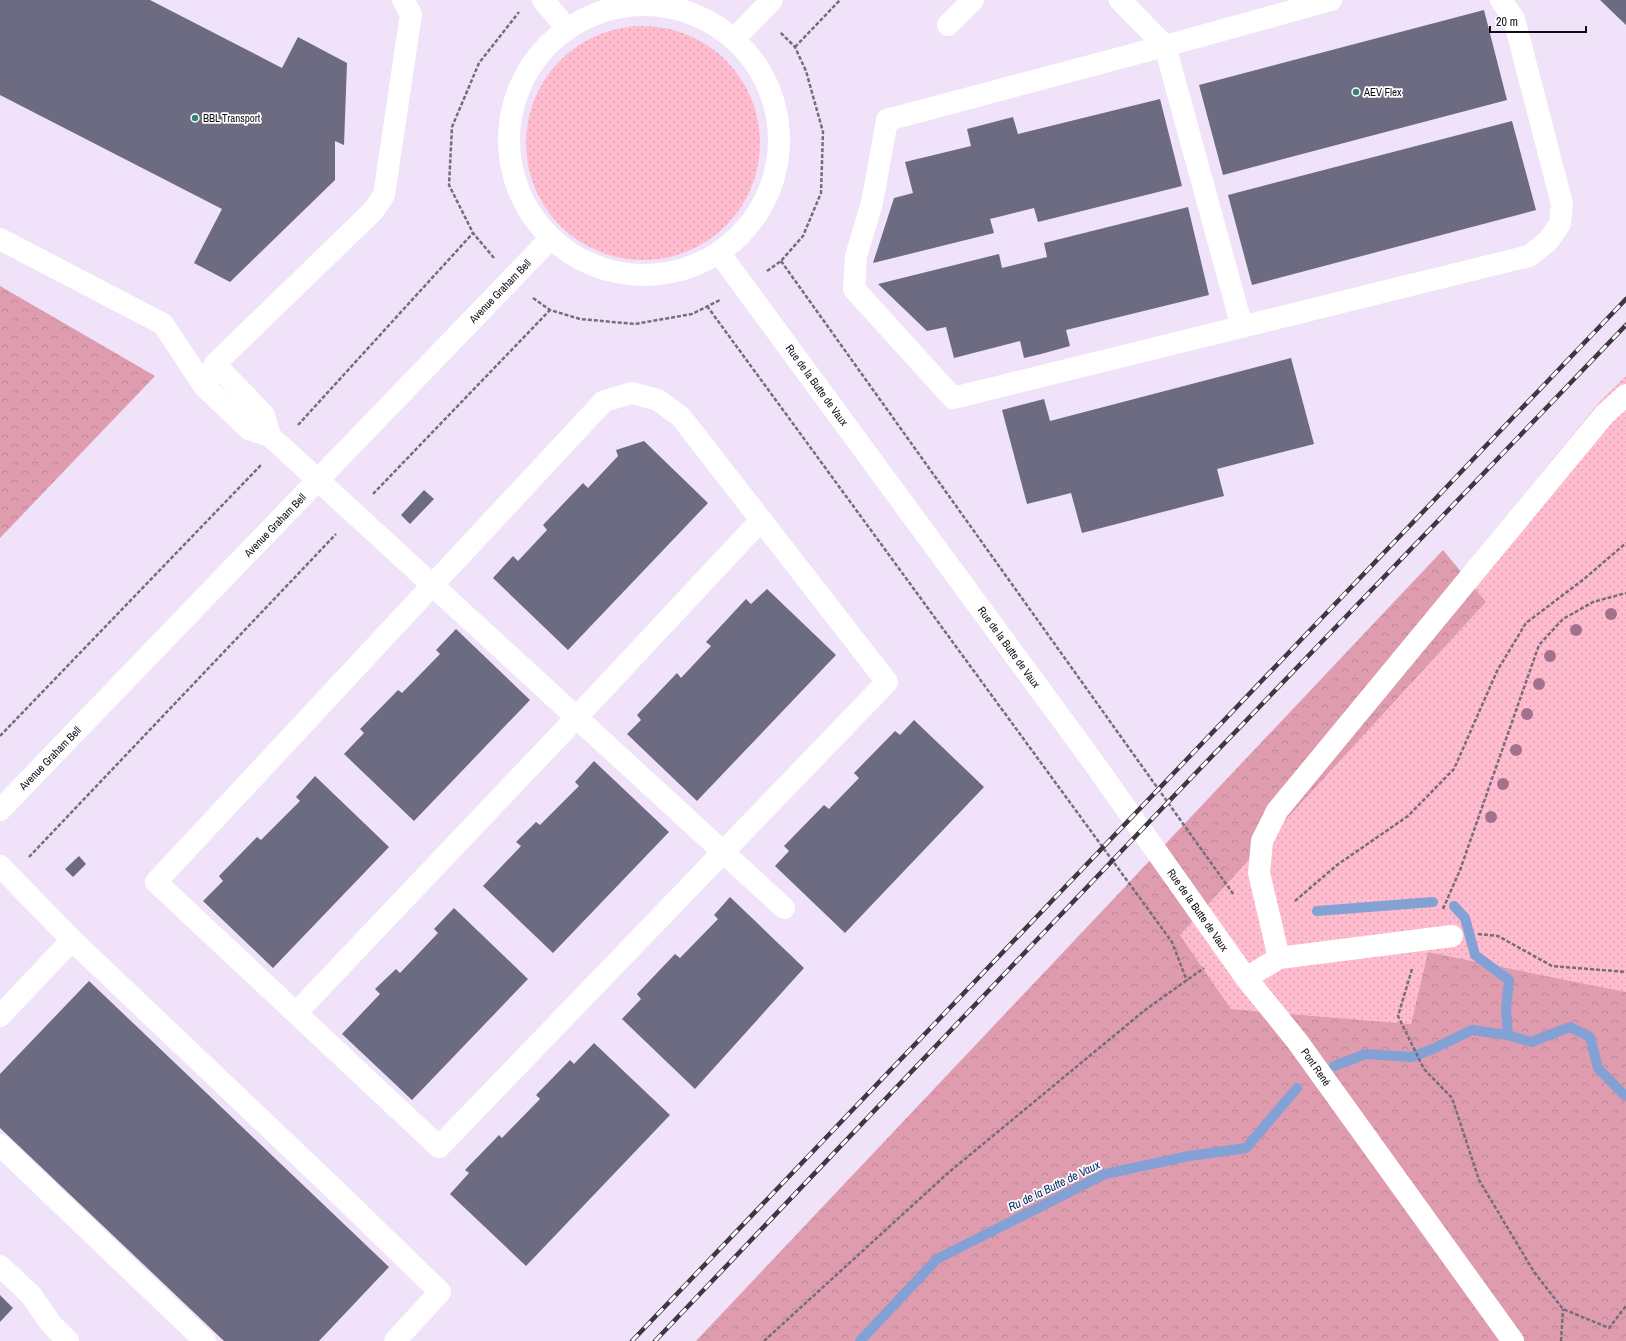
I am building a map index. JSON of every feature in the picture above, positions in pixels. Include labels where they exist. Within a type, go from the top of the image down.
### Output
[{"type":"street","points":[[204,386],[215,364],[373,211],[384,195],[411,14],[403,0]]},
{"type":"street","points":[[543,0],[565,26]]},
{"type":"street","points":[[948,25],[973,0]]},
{"type":"street","points":[[1120,0],[1165,46],[1242,327]]},
{"type":"street","points":[[1331,0],[887,120],[872,204],[856,256],[854,289],[953,398],[1529,256],[1548,241],[1560,224],[1562,204],[1514,19],[1501,0]]},
{"type":"street","points":[[657,4],[699,15],[735,38],[762,70],[777,108],[781,149],[771,190],[750,226],[720,254],[688,269],[653,276],[617,273],[584,262],[550,239],[527,210],[512,170],[509,128],[519,87],[542,51],[565,26],[614,7],[657,4]]},
{"type":"street","points":[[735,38],[766,6]]},
{"type":"street","name":"Avenue Graham Bell","points":[[0,810],[550,239]]},
{"type":"street","points":[[0,240],[163,324],[204,386],[249,429],[275,441],[784,908]]},
{"type":"street","name":"Rue de la Butte de Vaux","points":[[720,254],[1091,760],[1246,978],[1297,1041]]},
{"type":"street","points":[[215,364],[264,415],[275,441]]},
{"type":"street","points":[[632,393],[658,400],[681,417],[887,682],[439,1147],[156,882],[432,585],[604,401],[632,393]]},
{"type":"street","points":[[1279,958],[1259,873],[1262,841],[1277,811],[1604,415],[1626,395]]},
{"type":"street","points":[[296,1012],[576,718],[761,520]]},
{"type":"street","points":[[5,872],[72,940],[440,1292],[395,1341]]},
{"type":"street","points":[[1246,978],[1279,958],[1452,936]]},
{"type":"street","points":[[0,1016],[72,940]]},
{"type":"street","name":"Pont René","points":[[1297,1041],[1512,1341]]},
{"type":"street","points":[[0,1145],[205,1341]]},
{"type":"street","points":[[0,1266],[31,1295],[50,1324],[68,1341]]},
{"type":"path","points":[[795,47],[840,0]]},
{"type":"path","points":[[517,14],[479,63],[452,127],[449,185],[473,233],[533,298],[550,310],[580,319],[635,324],[692,314],[745,287],[781,261],[803,236],[821,193],[823,132],[806,71],[795,47],[766,6]]},
{"type":"path","points":[[0,736],[275,441],[473,233]]},
{"type":"path","points":[[781,261],[1235,896]]},
{"type":"path","points":[[707,306],[1172,942],[1187,981]]},
{"type":"path","points":[[5,872],[355,514],[550,310]]},
{"type":"path","points":[[1271,920],[1337,865],[1408,816],[1454,769],[1497,671],[1526,623],[1584,579],[1626,543]]},
{"type":"path","points":[[1626,593],[1593,602],[1563,619],[1539,645],[1460,870],[1439,918],[1420,941],[1398,1016],[1424,1069],[1452,1098],[1479,1180],[1534,1272],[1562,1309],[1609,1328],[1626,1306]]},
{"type":"path","points":[[1480,934],[1498,936],[1552,966],[1626,972]]},
{"type":"path","points":[[764,1341],[948,1173],[1145,1010],[1228,952]]},
{"type":"path","points":[[1561,1341],[1562,1309]]},
{"type":"shaded area","points":[[631,26],[655,26],[688,34],[698,39],[718,52],[734,68],[752,98],[760,131],[760,155],[752,188],[734,218],[718,234],[688,252],[655,260],[631,260],[598,252],[588,247],[568,234],[552,218],[534,188],[526,155],[526,131],[534,98],[539,88],[552,68],[568,52],[598,34]]},
{"type":"shaded area","points":[[1626,376],[1626,992],[1428,952],[1411,1024],[1231,1009],[1180,935],[1486,602],[1461,572],[1601,400]]},
{"type":"green space","points":[[0,286],[155,376],[0,538]]},
{"type":"green space","points":[[1443,550],[1486,602],[1180,935],[1231,1009],[1411,1024],[1428,952],[1626,992],[1626,1341],[696,1341]]},
{"type":"building","name":"BBL Transport","points":[[0,0],[150,0],[282,68],[298,37],[347,63],[344,145],[335,141],[335,180],[230,282],[194,263],[222,209],[0,95]]},
{"type":"building","points":[[1600,0],[1626,0],[1626,25]]},
{"type":"building","points":[[1484,10],[1507,100],[1223,175],[1199,85]]},
{"type":"building","points":[[1160,99],[1182,186],[1038,222],[1034,208],[990,219],[994,233],[873,263],[894,198],[913,193],[905,162],[971,146],[967,129],[1013,117],[1018,134]]},
{"type":"building","points":[[1512,121],[1536,210],[1252,285],[1228,195]]},
{"type":"building","points":[[1188,207],[1209,295],[1066,330],[1070,346],[1041,354],[1024,358],[1020,341],[954,358],[946,327],[927,331],[878,284],[999,254],[1002,268],[1047,257],[1044,243]]},
{"type":"building","points":[[1291,358],[1314,444],[1217,469],[1224,496],[1082,533],[1071,493],[1027,504],[1002,410],[1044,399],[1050,421]]},
{"type":"building","points":[[644,441],[708,503],[568,650],[493,578],[513,556],[518,561],[547,530],[543,525],[583,483],[588,488],[618,456],[616,450]]},
{"type":"building","points":[[424,490],[434,499],[410,524],[401,515]]},
{"type":"building","points":[[767,589],[836,655],[697,801],[627,734],[641,720],[637,715],[677,673],[681,678],[711,646],[706,642],[746,599],[751,604]]},
{"type":"building","points":[[456,629],[530,700],[414,821],[344,754],[364,733],[360,729],[398,690],[402,693],[440,654],[436,650]]},
{"type":"building","points":[[914,720],[984,787],[845,933],[775,866],[789,851],[784,846],[824,805],[829,809],[859,778],[854,773],[895,731],[900,735]]},
{"type":"building","points":[[594,761],[669,832],[553,953],[483,886],[521,846],[516,842],[536,822],[540,825],[579,786],[575,782]]},
{"type":"building","points":[[315,776],[389,847],[273,968],[203,901],[223,881],[219,876],[257,837],[261,840],[300,801],[296,797]]},
{"type":"building","points":[[79,856],[86,864],[73,877],[65,869]]},
{"type":"building","points":[[730,897],[804,968],[695,1089],[622,1019],[641,999],[637,994],[675,954],[680,958],[718,919],[714,915]]},
{"type":"building","points":[[454,908],[528,979],[412,1100],[342,1034],[380,994],[375,989],[396,969],[400,973],[438,933],[434,929]]},
{"type":"building","points":[[89,981],[389,1267],[319,1341],[224,1341],[0,1128],[0,1074]]},
{"type":"building","points":[[594,1043],[670,1115],[526,1266],[450,1194],[469,1173],[465,1170],[499,1135],[502,1138],[540,1099],[536,1095],[570,1060],[574,1064]]},
{"type":"building","points":[[0,1295],[13,1308],[0,1322]]},
{"type":"waterway","points":[[1317,911],[1433,902]]},
{"type":"waterway","points":[[1454,906],[1465,918],[1475,955],[1509,980],[1506,1009],[1508,1035]]},
{"type":"waterway","name":"Ru de la Butte de Vaux","points":[[1334,1066],[1366,1054],[1411,1057],[1433,1049],[1472,1030],[1508,1035],[1531,1042],[1570,1027],[1590,1037],[1598,1068],[1624,1095],[1626,1095]]},
{"type":"waterway","name":"Ru de la Butte de Vaux","points":[[860,1341],[937,1259],[1105,1174],[1189,1156],[1246,1148],[1297,1088]]},
{"type":"railway","points":[[632,1341],[1626,299]]},
{"type":"railway","points":[[655,1341],[1192,777],[1626,325]]},
{"type":"place","name":"AEV Flex","points":[[1356,92]]},
{"type":"place","name":"BBL Transport","points":[[195,118]]}]
